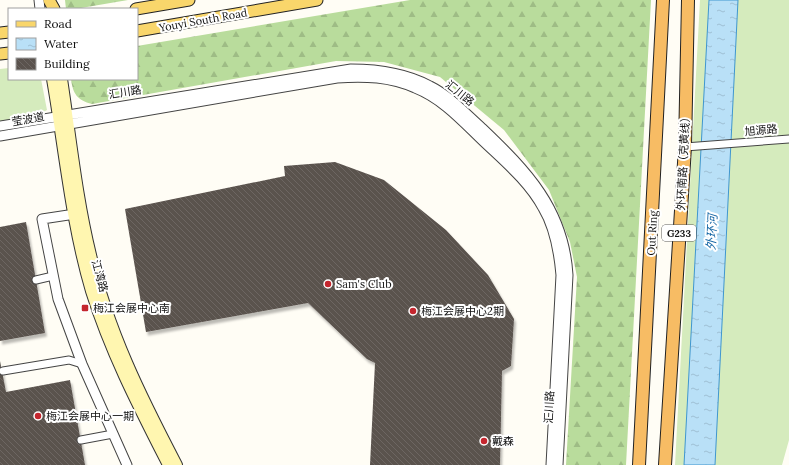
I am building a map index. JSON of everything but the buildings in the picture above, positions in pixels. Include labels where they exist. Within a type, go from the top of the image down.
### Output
[{"type":"highway","points":[[658,0],[662,15]]},
{"type":"highway","name":"Out Ring","points":[[639,465],[663,0]]},
{"type":"highway","name":"外环南路（克黄线）","points":[[665,465],[690,146],[688,0]]},
{"type":"main road","name":"Youyi South Road","points":[[138,9],[189,0]]},
{"type":"main road","name":"Youyi South Road","points":[[138,31],[317,0]]},
{"type":"main road","points":[[42,4],[52,8]]},
{"type":"main road","name":"江湾路","points":[[52,80],[63,114]]},
{"type":"main road","name":"江湾路","points":[[62,80],[64,125],[75,214],[91,290],[106,333],[130,392],[168,465]]},
{"type":"main road","name":"江湾路","points":[[64,125],[91,255],[103,298],[130,372],[177,465]]},
{"type":"street","name":"汇川路","points":[[63,114],[351,69],[369,69],[403,76],[431,86],[449,98],[518,162],[546,199],[560,232],[567,260],[568,275],[558,465]]},
{"type":"street","name":"汇川路","points":[[64,125],[345,78],[367,77],[393,80],[416,88],[444,104],[512,168],[536,196],[544,208],[556,242],[561,275],[551,465]]},
{"type":"street","name":"莹波道","points":[[0,126],[63,114]]},
{"type":"street","name":"莹波道","points":[[0,136],[64,125]]},
{"type":"street","name":"旭源路","points":[[690,146],[789,139]]},
{"type":"street","points":[[75,214],[42,219],[53,276],[58,299],[82,364],[127,465]]},
{"type":"street","points":[[36,280],[53,276]]},
{"type":"street","points":[[3,371],[69,360],[82,364]]},
{"type":"street","points":[[81,440],[113,434]]},
{"type":"green space","points":[[65,0],[128,0],[81,8],[66,8]]},
{"type":"green space","points":[[410,0],[651,0],[626,465],[566,465],[577,277],[570,242],[549,190],[504,130],[440,77],[384,62],[336,61],[92,104],[83,101],[77,96],[71,80],[138,80],[138,46]]},
{"type":"green space","points":[[700,0],[789,0],[789,440],[782,465],[675,465]]},
{"type":"green space","points":[[8,68],[8,80],[41,80],[47,110],[36,116],[0,122],[0,69]]},
{"type":"water","name":"外环河","points":[[709,0],[738,0],[715,465],[684,465]]},
{"type":"place","name":"Sam's Club","points":[[328,284]]},
{"type":"place","name":"梅江会展中心南","points":[[85,308]]},
{"type":"place","name":"梅江会展中心2期","points":[[413,311]]},
{"type":"place","name":"梅江会展中心一期","points":[[38,416]]},
{"type":"place","name":"戴森","points":[[484,441]]}]
